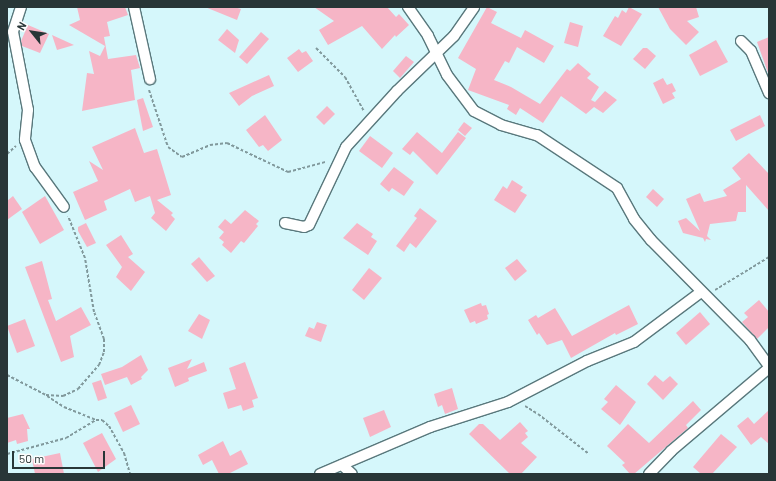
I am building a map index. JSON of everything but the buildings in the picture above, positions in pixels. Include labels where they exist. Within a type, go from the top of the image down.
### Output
[{"type":"street","points":[[20,7],[13,32],[28,110],[25,140],[35,167],[64,207]]},
{"type":"street","points":[[134,7],[150,79]]},
{"type":"street","points":[[408,7],[437,52],[448,75],[474,110],[501,125],[537,135],[549,141],[617,188],[634,219],[651,240],[750,340],[769,367],[671,451],[649,474]]},
{"type":"street","points":[[285,223],[304,227],[309,224],[339,158],[370,123],[454,36],[474,7]]},
{"type":"street","points":[[741,42],[751,51],[769,93]]},
{"type":"street","points":[[320,474],[430,427],[481,410],[495,408],[511,401],[587,361],[638,339],[704,294]]},
{"type":"street","points":[[342,465],[352,474]]},
{"type":"path","points":[[316,48],[345,77],[370,123]]},
{"type":"path","points":[[150,79],[149,92],[168,147],[182,158],[210,145],[227,143],[288,172],[339,158]]},
{"type":"path","points":[[46,395],[63,396],[78,389],[99,365],[104,352],[104,339],[94,312],[85,258],[64,207]]},
{"type":"path","points":[[704,294],[769,257]]},
{"type":"path","points":[[7,375],[46,395],[64,407],[96,420],[102,420],[109,426],[124,453],[130,474]]},
{"type":"path","points":[[511,401],[538,414],[589,454]]},
{"type":"path","points":[[7,454],[66,438],[96,420]]}]
